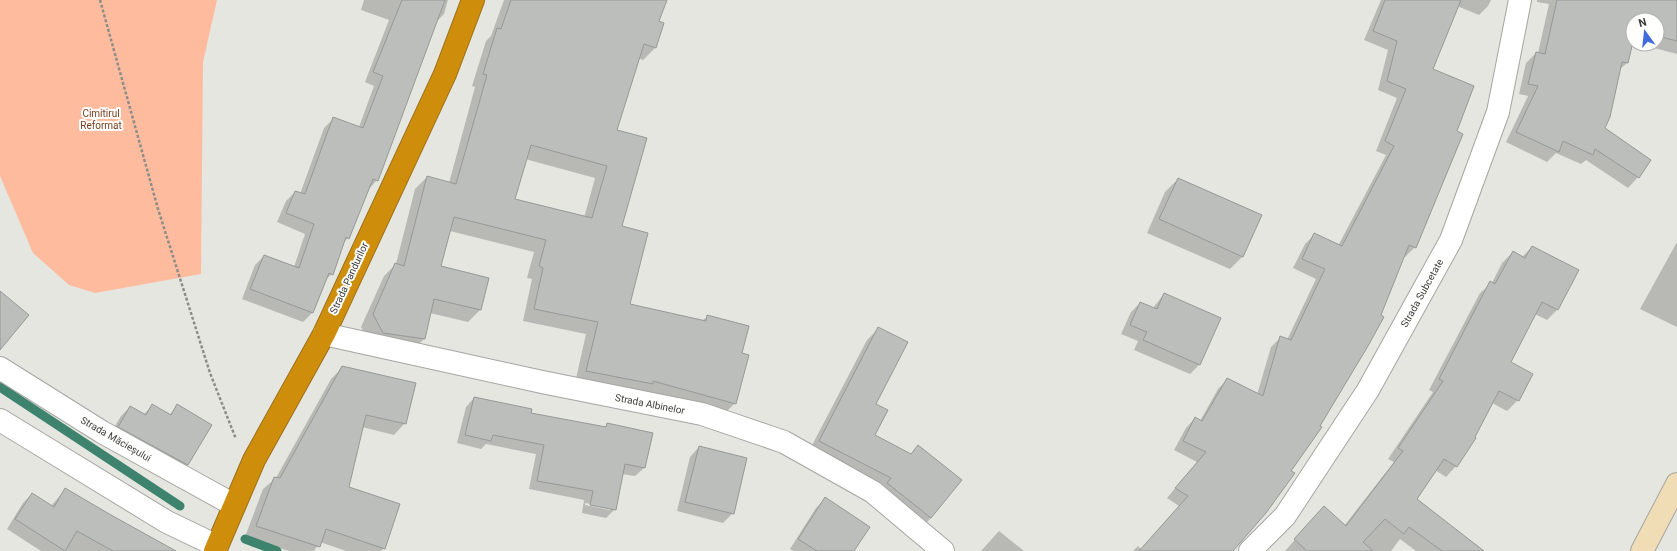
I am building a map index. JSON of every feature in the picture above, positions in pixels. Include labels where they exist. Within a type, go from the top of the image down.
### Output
[{"type":"highway","name":"Strada Pandurilor","points":[[216,549],[254,460],[324,334],[445,74],[473,0]]},
{"type":"main road","points":[[1642,551],[1677,484]]},
{"type":"street","name":"Strada Subcetate","points":[[1250,551],[1285,516],[1368,390],[1451,240],[1498,112],[1520,0]]},
{"type":"street","name":"Strada Albinelor","points":[[324,334],[542,382],[702,414],[784,442],[873,492],[943,551]]},
{"type":"street","name":"Strada Măcieșului","points":[[0,368],[102,432],[234,505]]},
{"type":"street","points":[[0,420],[167,522],[216,549]]},
{"type":"path","points":[[100,0],[161,216],[210,373],[236,441]]},
{"type":"green space","name":"Cimitirul Reformat","points":[[0,0],[217,0],[203,62],[201,274],[95,293],[69,285],[33,253],[0,176]]},
{"type":"building","points":[[402,0],[445,0],[378,181],[373,179],[349,239],[346,237],[333,275],[329,273],[313,313],[250,289],[264,255],[299,268],[314,224],[286,213],[295,191],[305,194],[333,117],[363,128],[383,76],[373,72]]},
{"type":"building","points":[[511,0],[667,0],[659,21],[664,23],[656,48],[644,44],[617,130],[647,138],[622,226],[648,233],[630,304],[706,321],[707,315],[749,326],[742,353],[749,355],[736,404],[653,381],[653,384],[586,371],[598,322],[534,309],[543,268],[539,266],[546,240],[454,217],[441,266],[489,278],[481,310],[434,299],[425,339],[383,333],[373,314],[395,263],[404,266],[427,176],[456,184],[487,75],[483,74],[497,28],[501,29]],"holes":[[[531,145],[607,166],[592,218],[515,199]]]},
{"type":"building","points":[[1385,0],[1461,0],[1433,69],[1474,86],[1457,131],[1463,134],[1416,248],[1409,245],[1381,315],[1384,317],[1320,426],[1322,427],[1291,471],[1295,473],[1266,513],[1233,551],[1139,551],[1188,496],[1175,488],[1206,452],[1183,441],[1195,417],[1202,421],[1227,378],[1263,396],[1280,336],[1291,340],[1325,269],[1302,259],[1314,233],[1342,246],[1394,146],[1385,141],[1406,89],[1387,81],[1397,41],[1373,31]]},
{"type":"building","points":[[1557,0],[1677,0],[1677,41],[1665,38],[1665,12],[1625,12],[1625,52],[1631,52],[1628,63],[1622,62],[1610,117],[1605,128],[1651,160],[1639,178],[1595,149],[1593,155],[1563,141],[1559,152],[1516,132],[1538,86],[1528,84],[1536,52],[1545,54]]},
{"type":"building","points":[[1178,178],[1262,215],[1243,257],[1159,219]]},
{"type":"building","points":[[1532,246],[1579,270],[1558,310],[1542,302],[1511,362],[1533,374],[1519,401],[1499,391],[1475,437],[1476,438],[1457,467],[1444,459],[1417,499],[1484,551],[1442,551],[1409,527],[1404,534],[1385,519],[1363,542],[1373,551],[1307,551],[1294,539],[1324,506],[1346,526],[1403,451],[1398,448],[1443,381],[1439,379],[1490,281],[1495,284],[1513,251],[1525,258]]},
{"type":"building","points":[[0,291],[29,315],[0,350]]},
{"type":"building","points":[[1164,293],[1221,318],[1200,365],[1143,340],[1147,332],[1130,325],[1140,302],[1157,309]]},
{"type":"building","points":[[878,327],[908,342],[876,404],[888,410],[875,435],[911,454],[918,445],[962,480],[931,518],[887,483],[891,478],[819,441]]},
{"type":"building","points":[[342,366],[416,383],[406,424],[366,415],[349,487],[400,504],[385,549],[326,529],[320,547],[256,526],[274,477],[280,478]]},
{"type":"building","points":[[474,397],[532,409],[531,413],[606,427],[607,423],[653,433],[645,468],[625,464],[616,510],[590,505],[593,491],[537,481],[544,445],[493,435],[491,441],[465,435]]},
{"type":"building","points":[[152,404],[171,415],[177,404],[212,425],[188,465],[118,427],[130,406],[146,415]]},
{"type":"building","points":[[699,446],[747,458],[734,514],[685,502]]},
{"type":"building","points":[[65,488],[176,551],[113,551],[77,531],[65,551],[15,519],[32,493],[54,507]]},
{"type":"building","points":[[825,497],[870,527],[854,551],[817,551],[798,539]]},
{"type":"waterway","points":[[0,387],[180,506]]},
{"type":"waterway","points":[[245,539],[277,551]]}]
